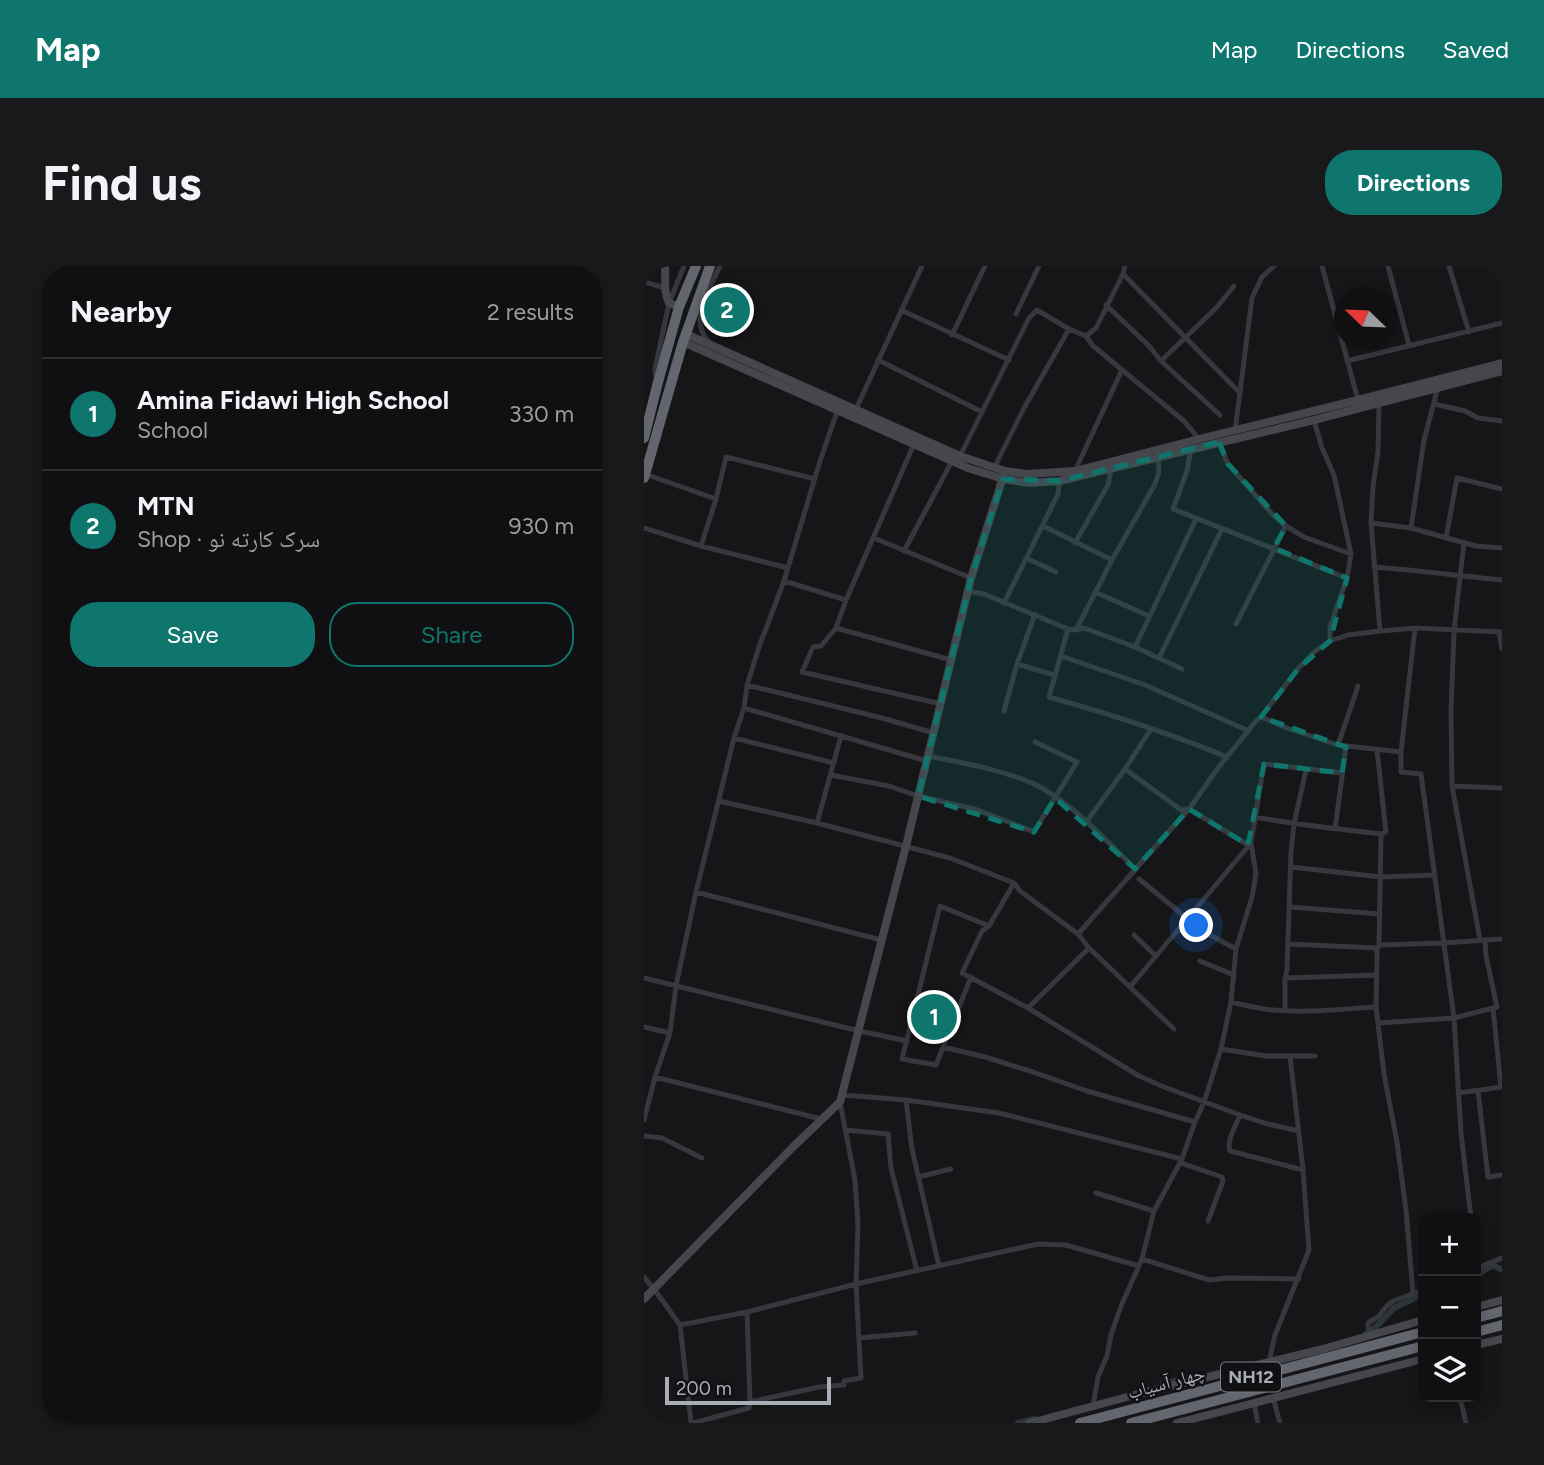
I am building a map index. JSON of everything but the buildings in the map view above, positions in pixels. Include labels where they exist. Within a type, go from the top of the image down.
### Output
[{"type":"highway","points":[[644,438],[674,305],[696,266]]},
{"type":"highway","points":[[645,476],[684,338],[710,266]]},
{"type":"highway","points":[[1481,1317],[1502,1311]]},
{"type":"highway","points":[[1481,1331],[1502,1325]]},
{"type":"highway","name":"چهار آسیاب","points":[[1080,1423],[1418,1333]]},
{"type":"highway","name":"چهار آسیاب","points":[[1131,1423],[1418,1347]]},
{"type":"main road","points":[[665,266],[665,295],[674,305]]},
{"type":"main road","points":[[684,338],[856,409],[956,459],[994,468],[1004,475],[1075,471],[1358,400],[1423,387],[1502,363]]},
{"type":"main road","points":[[712,350],[837,412],[914,444],[1029,483],[1059,481],[1314,420],[1380,403],[1423,387]]},
{"type":"main road","points":[[1438,383],[1502,371]]},
{"type":"main road","points":[[644,1299],[841,1098],[971,578],[1004,475]]},
{"type":"main road","points":[[1481,1306],[1502,1300]]},
{"type":"main road","points":[[1030,1423],[1094,1402],[1270,1359],[1323,1349],[1369,1331],[1418,1322]]},
{"type":"main road","points":[[1481,1344],[1502,1339]]},
{"type":"main road","points":[[1177,1423],[1418,1360]]},
{"type":"street","points":[[674,305],[684,266]]},
{"type":"street","points":[[712,350],[700,328],[699,317],[720,266]]},
{"type":"street","points":[[856,409],[922,266]]},
{"type":"street","points":[[952,335],[985,266]]},
{"type":"street","points":[[1016,314],[1039,266]]},
{"type":"street","points":[[1086,336],[1096,328],[1125,266]]},
{"type":"street","points":[[1235,431],[1251,298],[1262,278],[1274,266]]},
{"type":"street","points":[[1322,266],[1358,400]]},
{"type":"street","points":[[1388,266],[1409,345]]},
{"type":"street","points":[[1449,266],[1469,332]]},
{"type":"street","points":[[1122,274],[1239,392]]},
{"type":"street","points":[[644,282],[665,288]]},
{"type":"street","points":[[1161,361],[1216,308],[1234,286]]},
{"type":"street","points":[[1106,305],[1161,361],[1220,415]]},
{"type":"street","points":[[901,310],[1009,360]]},
{"type":"street","points":[[904,551],[982,412],[1029,318],[1037,310],[1086,336],[1092,345],[1184,421],[1199,439]]},
{"type":"street","points":[[1347,361],[1502,323]]},
{"type":"street","points":[[994,468],[1069,329]]},
{"type":"street","points":[[877,360],[982,412]]},
{"type":"street","points":[[1075,471],[1122,370]]},
{"type":"street","points":[[1411,528],[1424,440],[1438,383]]},
{"type":"street","points":[[1380,403],[1371,523],[1380,631]]},
{"type":"street","points":[[1434,404],[1465,411],[1478,418],[1502,421]]},
{"type":"street","points":[[644,1120],[670,1033],[676,986],[696,892],[734,738],[744,708],[747,685],[784,581],[837,412]]},
{"type":"street","points":[[1314,420],[1334,475],[1351,554],[1347,578],[1329,627],[1329,640]]},
{"type":"street","points":[[1219,442],[1228,464],[1273,515],[1304,537],[1351,554]]},
{"type":"street","points":[[914,444],[836,628],[821,646],[813,647],[802,672],[941,704]]},
{"type":"street","points":[[1191,449],[1187,471],[1173,509],[1347,578]]},
{"type":"street","points":[[701,546],[726,457],[815,479]]},
{"type":"street","points":[[1076,630],[1155,484],[1159,472],[1158,457]]},
{"type":"street","points":[[1075,543],[1108,485],[1111,469]]},
{"type":"street","points":[[645,476],[716,499]]},
{"type":"street","points":[[1446,538],[1457,478],[1502,489]]},
{"type":"street","points":[[1004,603],[1058,495],[1059,481]]},
{"type":"street","points":[[1135,647],[1196,519]]},
{"type":"street","points":[[1371,523],[1411,528],[1476,546],[1502,548]]},
{"type":"street","points":[[1043,526],[1112,560]]},
{"type":"street","points":[[1236,624],[1286,526]]},
{"type":"street","points":[[644,528],[788,568]]},
{"type":"street","points":[[1159,658],[1222,529]]},
{"type":"street","points":[[874,538],[971,578]]},
{"type":"street","points":[[1378,1023],[1454,1018],[1497,1007],[1452,786],[1454,631],[1464,542]]},
{"type":"street","points":[[1026,558],[1056,572]]},
{"type":"street","points":[[1374,567],[1502,580]]},
{"type":"street","points":[[784,581],[846,600]]},
{"type":"street","points":[[968,591],[984,594],[1068,629],[1084,628],[1135,647],[1182,669]]},
{"type":"street","points":[[1095,592],[1149,616]]},
{"type":"street","points":[[1004,711],[1035,614]]},
{"type":"street","points":[[836,628],[952,661]]},
{"type":"street","points":[[1415,628],[1401,772],[1421,774],[1454,1018],[1458,1093],[1470,1213]]},
{"type":"street","points":[[1078,934],[1189,808],[1298,669],[1329,640],[1348,635],[1415,628],[1501,632],[1502,649]]},
{"type":"street","points":[[1068,629],[1049,697],[1184,739],[1227,757]]},
{"type":"street","points":[[1060,656],[1145,685],[1249,731]]},
{"type":"street","points":[[1017,664],[1055,676]]},
{"type":"street","points":[[747,685],[934,733]]},
{"type":"street","points":[[1338,745],[1358,686]]},
{"type":"street","points":[[744,708],[927,758],[1010,775],[1034,784],[1087,821],[1135,869]]},
{"type":"street","points":[[1261,717],[1338,745],[1401,752]]},
{"type":"street","points":[[1087,821],[1151,729]]},
{"type":"street","points":[[817,823],[841,736]]},
{"type":"street","points":[[734,738],[834,763]]},
{"type":"street","points":[[831,775],[889,786],[918,796],[975,809],[1034,832],[1077,762],[1035,741]]},
{"type":"street","points":[[1335,829],[1346,747]]},
{"type":"street","points":[[1255,817],[1335,829],[1381,834],[1386,832],[1377,750]]},
{"type":"street","points":[[1094,1402],[1098,1377],[1107,1356],[1113,1329],[1142,1259],[1154,1211],[1181,1161],[1221,1049],[1231,1002],[1236,949],[1256,874],[1249,844],[1264,764],[1342,773]]},
{"type":"street","points":[[1125,769],[1181,810],[1189,808],[1249,844]]},
{"type":"street","points":[[1285,1010],[1291,852],[1306,770]]},
{"type":"street","points":[[1452,786],[1502,788]]},
{"type":"street","points":[[719,801],[817,823],[950,858],[1014,883],[1020,891],[1078,934],[1089,948],[1174,1029]]},
{"type":"street","points":[[1381,834],[1376,1007],[1406,1210],[1413,1293]]},
{"type":"street","points":[[1130,987],[1249,844]]},
{"type":"street","points":[[1291,867],[1381,877],[1436,876]]},
{"type":"street","points":[[1139,879],[1187,921],[1236,949]]},
{"type":"street","points":[[1014,883],[989,926],[982,932],[962,973],[1028,1008],[1139,1076],[1240,1115],[1298,1131]]},
{"type":"street","points":[[696,892],[881,940]]},
{"type":"street","points":[[971,977],[936,1065],[902,1059],[940,906],[989,926]]},
{"type":"street","points":[[1290,907],[1380,914]]},
{"type":"street","points":[[1134,935],[1156,956]]},
{"type":"street","points":[[1288,944],[1378,947],[1502,939]]},
{"type":"street","points":[[1028,1008],[1089,948]]},
{"type":"street","points":[[1200,961],[1234,975]]},
{"type":"street","points":[[1285,978],[1376,975]]},
{"type":"street","points":[[644,978],[907,1041]]},
{"type":"street","points":[[1231,1002],[1285,1010],[1376,1007]]},
{"type":"street","points":[[1458,1093],[1501,1087],[1493,1008]]},
{"type":"street","points":[[644,1027],[670,1033]]},
{"type":"street","points":[[943,1047],[985,1057],[1087,1091],[1195,1122]]},
{"type":"street","points":[[1221,1049],[1266,1056],[1315,1056]]},
{"type":"street","points":[[1270,1359],[1275,1335],[1309,1250],[1290,1056]]},
{"type":"street","points":[[655,1077],[821,1119]]},
{"type":"street","points":[[1478,1091],[1488,1177],[1502,1175]]},
{"type":"street","points":[[750,1402],[844,1385],[844,1381],[861,1378],[856,1284],[856,1191],[841,1098],[906,1100],[999,1113],[1181,1161],[1222,1177],[1223,1181],[1208,1222]]},
{"type":"street","points":[[906,1100],[912,1149],[939,1266]]},
{"type":"street","points":[[1240,1115],[1229,1142],[1230,1152],[1303,1170]]},
{"type":"street","points":[[846,1130],[888,1134],[891,1168],[917,1271]]},
{"type":"street","points":[[644,1136],[662,1138],[702,1158]]},
{"type":"street","points":[[918,1177],[951,1170]]},
{"type":"street","points":[[1096,1193],[1154,1211]]},
{"type":"street","points":[[680,1325],[747,1312],[856,1284],[1038,1244],[1066,1245],[1139,1266]]},
{"type":"street","points":[[1481,1267],[1502,1258]]},
{"type":"street","points":[[1142,1259],[1209,1280],[1299,1279]]},
{"type":"street","points":[[644,1277],[680,1325],[692,1423],[747,1410],[750,1402],[747,1312]]},
{"type":"street","points":[[1369,1331],[1367,1323],[1378,1317],[1393,1301],[1418,1292]]},
{"type":"street","points":[[859,1338],[915,1333]]},
{"type":"street","points":[[1273,1398],[1280,1423]]},
{"type":"street","points":[[1461,1402],[1466,1423]]},
{"type":"street","points":[[1254,1403],[1258,1423]]},
{"type":"street","points":[[1494,1423],[1502,1421]]},
{"type":"highlighted area","points":[[1219,442],[1228,464],[1286,526],[1274,548],[1347,578],[1330,641],[1298,669],[1261,717],[1346,747],[1342,773],[1264,764],[1248,845],[1189,809],[1135,869],[1055,798],[1034,832],[918,796],[971,578],[1003,479],[1059,481]]},
{"type":"waterway","points":[[1478,1276],[1493,1265],[1502,1270]]},
{"type":"waterway","points":[[1366,1334],[1394,1308],[1418,1296]]},
{"type":"waterway","points":[[1162,1384],[1192,1377]]},
{"type":"waterway","points":[[1018,1423],[1034,1419]]},
{"type":"place","name":"MTN","points":[[727,310]]},
{"type":"place","name":"Amina Fidawi High School","points":[[934,1017]]}]
